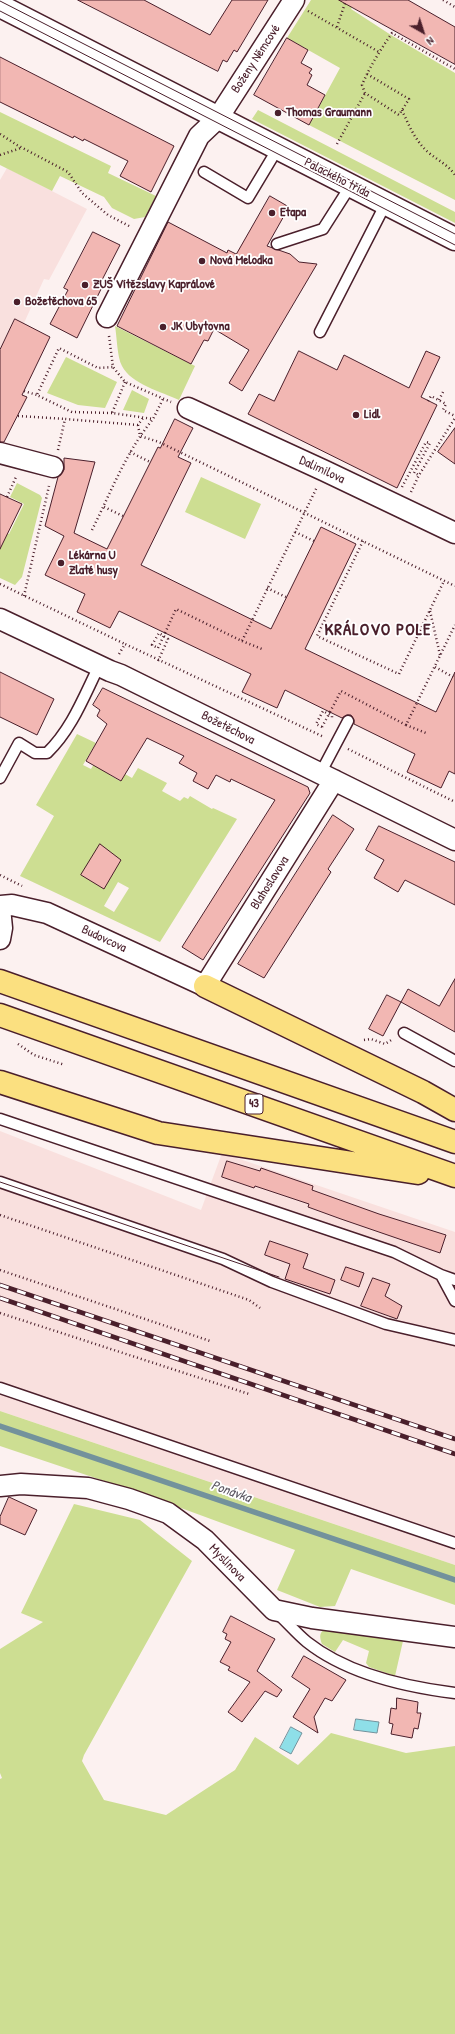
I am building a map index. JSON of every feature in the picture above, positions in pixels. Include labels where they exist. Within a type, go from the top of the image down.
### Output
[{"type":"highway","name":"43","points":[[0,981],[455,1142]]},
{"type":"highway","points":[[205,986],[423,1092],[455,1110]]},
{"type":"highway","name":"43","points":[[0,1015],[455,1177]]},
{"type":"highway","points":[[0,1082],[158,1133],[455,1177]]},
{"type":"street","name":"Boženy Němcové","points":[[218,118],[293,1]]},
{"type":"street","name":"Palackého třída","points":[[0,6],[455,239]]},
{"type":"street","points":[[107,317],[199,136],[218,118]]},
{"type":"street","name":"Dalimilova","points":[[188,408],[455,533]]},
{"type":"street","points":[[0,453],[54,467]]},
{"type":"street","name":"Božetěchova","points":[[0,619],[104,669],[121,675],[455,840]]},
{"type":"street","name":"Blahoslavova","points":[[205,986],[327,777]]},
{"type":"street","name":"Budovcova","points":[[0,939],[2,928],[0,907],[12,905],[47,913],[205,986]]},
{"type":"street","name":"Myslínova","points":[[0,1486],[21,1484],[88,1488],[129,1499],[168,1514],[205,1540],[274,1610]]},
{"type":"street","points":[[274,1610],[312,1618],[455,1637]]},
{"type":"lane","points":[[204,172],[248,198],[278,148]]},
{"type":"lane","points":[[277,244],[323,229],[351,186]]},
{"type":"lane","points":[[320,332],[386,203]]},
{"type":"lane","points":[[0,778],[19,744],[35,753],[47,753],[55,745],[67,729],[104,669]]},
{"type":"lane","points":[[327,777],[336,744],[348,721]]},
{"type":"lane","points":[[404,1033],[455,1061]]},
{"type":"lane","points":[[0,1119],[394,1252],[441,1275],[455,1280]]},
{"type":"lane","points":[[0,1182],[223,1259],[272,1282],[386,1324],[455,1340]]},
{"type":"lane","points":[[441,1275],[455,1301]]},
{"type":"lane","points":[[0,1388],[455,1543]]},
{"type":"lane","points":[[274,1610],[307,1642],[355,1668],[396,1682],[455,1693]]},
{"type":"path","points":[[337,27],[346,0]]},
{"type":"path","points":[[443,0],[455,7]]},
{"type":"path","points":[[293,1],[379,52]]},
{"type":"path","points":[[367,74],[409,98],[399,115],[365,93],[362,85],[367,74],[379,52],[392,33],[455,69]]},
{"type":"path","points":[[337,144],[365,93]]},
{"type":"path","points":[[402,110],[417,140],[429,152],[448,166],[455,175]]},
{"type":"path","points":[[0,134],[21,148],[68,172],[82,193],[108,214],[148,236]]},
{"type":"path","points":[[0,155],[21,148]]},
{"type":"path","points":[[107,317],[113,367],[125,382],[163,399],[188,408]]},
{"type":"path","points":[[37,395],[59,348],[98,368],[113,367]]},
{"type":"path","points":[[112,413],[125,382]]},
{"type":"path","points":[[24,391],[37,395],[72,412],[112,413],[154,419]]},
{"type":"path","points":[[439,400],[443,392]]},
{"type":"path","points":[[411,493],[419,475],[455,417],[443,410],[446,404],[430,396],[428,401]]},
{"type":"path","points":[[92,530],[130,452],[140,436],[154,419],[163,399]]},
{"type":"path","points":[[18,416],[65,419]]},
{"type":"path","points":[[138,425],[140,436]]},
{"type":"path","points":[[140,436],[159,442],[455,586]]},
{"type":"path","points":[[393,504],[426,442],[430,444],[414,472],[419,475]]},
{"type":"path","points":[[130,452],[150,462]]},
{"type":"path","points":[[242,641],[325,471]]},
{"type":"path","points":[[104,507],[123,516]]},
{"type":"path","points":[[295,532],[314,541]]},
{"type":"path","points":[[363,542],[317,636],[399,674],[444,581]]},
{"type":"path","points":[[0,584],[158,661],[322,736],[455,802]]},
{"type":"path","points":[[267,588],[286,597]]},
{"type":"path","points":[[158,661],[168,639],[159,633],[152,645],[158,648],[165,633],[176,609],[262,649]]},
{"type":"path","points":[[430,611],[440,656]]},
{"type":"path","points":[[406,725],[455,625]]},
{"type":"path","points":[[104,669],[124,644]]},
{"type":"path","points":[[435,667],[453,676]]},
{"type":"path","points":[[322,736],[332,716],[323,711],[316,724],[322,727],[330,712],[341,690],[406,725],[426,733]]},
{"type":"path","points":[[0,875],[29,889]]},
{"type":"path","points":[[34,1055],[64,1065]]},
{"type":"path","points":[[0,1215],[249,1300],[260,1308]]},
{"type":"path","points":[[0,1270],[210,1341]]},
{"type":"path","points":[[0,1312],[249,1394]]},
{"type":"shaded area","name":"Božetěchova 65","points":[[7,168],[87,209],[49,280],[44,279],[24,323],[39,332],[36,339],[45,347],[22,394],[27,397],[7,436],[0,432],[0,180]]},
{"type":"shaded area","points":[[0,1131],[201,1210],[222,1153],[455,1232],[455,1565],[0,1411]]},
{"type":"green space","points":[[311,0],[356,0],[351,9],[455,73],[455,200],[309,125],[340,68],[287,38]]},
{"type":"green space","points":[[258,110],[455,212],[455,223],[252,119]]},
{"type":"green space","points":[[0,112],[111,166],[108,173],[156,196],[145,217],[134,219],[112,208],[104,197],[60,176],[52,191],[0,165]]},
{"type":"green space","points":[[115,326],[195,366],[179,400],[140,383],[126,372],[119,358]]},
{"type":"green space","points":[[66,357],[117,382],[105,408],[78,405],[47,393]]},
{"type":"green space","points":[[132,390],[149,399],[144,413],[123,410]]},
{"type":"green space","points":[[201,477],[261,504],[245,539],[185,512]]},
{"type":"green space","points":[[17,483],[40,495],[42,498],[22,577],[15,585],[0,578],[0,530],[9,534],[24,504],[10,497]]},
{"type":"green space","points":[[77,734],[96,743],[83,765],[91,769],[101,752],[118,762],[110,775],[120,781],[125,774],[132,778],[138,768],[167,783],[162,791],[180,801],[184,797],[188,799],[190,796],[212,809],[213,808],[237,819],[160,942],[20,876],[54,816],[36,805]],"holes":[[[118,882],[129,888],[114,912],[104,906]]]},
{"type":"green space","points":[[0,1411],[455,1565],[455,1605],[351,1569],[335,1606],[320,1607],[277,1590],[295,1550],[143,1494],[0,1446]]},
{"type":"green space","points":[[74,1504],[140,1520],[192,1561],[84,1755],[82,1761],[104,1800],[166,1815],[235,1770],[255,1737],[298,1765],[331,1733],[406,1753],[455,1746],[455,2034],[0,2034],[0,1779],[2,1778],[0,1773],[0,1649],[43,1622],[21,1613]]},
{"type":"green space","points":[[328,1628],[403,1641],[395,1676],[369,1667],[366,1663],[369,1651],[343,1640],[335,1652],[322,1644],[320,1634]]},
{"type":"water","points":[[356,1719],[379,1722],[377,1733],[354,1730]]},
{"type":"water","points":[[291,1727],[302,1733],[291,1754],[280,1748]]},
{"type":"building","points":[[78,0],[144,0],[210,35],[232,0],[268,0],[237,52],[234,50],[227,62],[223,60],[218,71]]},
{"type":"building","points":[[339,0],[408,0],[455,27],[455,64]]},
{"type":"building","points":[[287,38],[308,50],[301,63],[312,69],[309,73],[312,75],[307,85],[325,95],[309,125],[254,95]]},
{"type":"building","points":[[0,57],[174,146],[151,192],[120,176],[128,161],[84,139],[83,141],[74,136],[73,138],[0,102]]},
{"type":"building","points":[[270,196],[289,207],[267,246],[290,254],[299,262],[317,264],[242,391],[229,383],[249,350],[214,329],[208,341],[204,340],[191,364],[117,326],[168,222],[227,253],[228,250],[236,254]]},
{"type":"building","name":"ZUŠ Vítězslavy Kaprálové","points":[[93,232],[120,245],[102,280],[105,281],[77,338],[50,324],[68,290],[64,288]]},
{"type":"building","points":[[15,319],[50,337],[22,395],[27,397],[4,442],[0,442],[0,350]]},
{"type":"building","points":[[299,351],[337,370],[344,355],[409,388],[426,351],[440,357],[421,397],[437,405],[397,488],[248,414],[259,394],[274,401]]},
{"type":"building","points":[[175,419],[193,428],[178,457],[191,463],[141,565],[271,629],[321,527],[356,544],[305,649],[436,712],[455,672],[455,774],[449,771],[441,788],[407,772],[415,754],[354,724],[354,720],[351,715],[347,715],[342,718],[285,690],[277,708],[242,692],[251,674],[119,611],[110,628],[77,612],[85,594],[45,575],[64,536],[45,526],[58,477],[64,470],[64,458],[95,462],[74,533],[107,549],[158,447],[160,448]]},
{"type":"building","points":[[455,428],[455,464],[438,452]]},
{"type":"building","points":[[0,494],[22,504],[0,549]]},
{"type":"building","points":[[0,672],[54,699],[37,735],[0,717]]},
{"type":"building","points":[[103,688],[308,787],[310,793],[203,960],[182,947],[275,800],[231,779],[230,782],[216,775],[208,789],[193,781],[197,773],[179,763],[184,756],[147,738],[121,781],[86,761],[107,724],[97,716],[100,710],[93,705]]},
{"type":"building","points":[[333,815],[354,829],[328,869],[331,872],[264,978],[238,964]]},
{"type":"building","points":[[379,826],[455,862],[455,905],[405,880],[398,892],[374,878],[384,860],[366,850]]},
{"type":"building","points":[[100,844],[121,860],[104,889],[81,875]]},
{"type":"building","points":[[455,979],[455,1032],[401,1002],[408,989],[439,1006]]},
{"type":"building","points":[[387,995],[401,1002],[383,1036],[369,1029]]},
{"type":"building","points":[[227,1161],[260,1171],[261,1168],[313,1186],[312,1190],[379,1214],[446,1235],[440,1253],[308,1207],[309,1204],[222,1177]]},
{"type":"building","points":[[270,1241],[308,1254],[303,1268],[335,1280],[330,1294],[285,1279],[290,1264],[265,1255]]},
{"type":"building","points":[[346,1267],[364,1273],[359,1287],[341,1280]]},
{"type":"building","points":[[373,1278],[390,1284],[385,1296],[402,1306],[397,1319],[361,1306]]},
{"type":"building","points":[[9,1497],[37,1510],[25,1535],[0,1524],[0,1517]]},
{"type":"building","points":[[231,1616],[275,1639],[257,1671],[282,1690],[277,1697],[265,1691],[242,1722],[228,1712],[250,1682],[228,1670],[230,1667],[220,1662],[231,1642],[225,1639],[227,1634],[223,1632]]},
{"type":"building","points":[[304,1656],[346,1680],[332,1701],[325,1698],[314,1717],[318,1733],[293,1717],[310,1689],[292,1677]]},
{"type":"building","points":[[397,1698],[418,1702],[417,1713],[421,1713],[418,1729],[414,1728],[412,1738],[391,1734],[393,1724],[389,1723],[391,1708],[396,1709]]},
{"type":"waterway","name":"Ponávka","points":[[0,1426],[455,1580]]},
{"type":"tram line","points":[[0,1],[455,234]]},
{"type":"tram line","points":[[0,11],[455,245]]},
{"type":"tram line","points":[[0,1182],[279,1277]]},
{"type":"railway","points":[[0,1285],[455,1439]]},
{"type":"railway","points":[[0,1298],[455,1454]]},
{"type":"place","name":"Thomas Graumann","points":[[278,113]]},
{"type":"place","name":"Etapa","points":[[272,213]]},
{"type":"place","name":"Nová Melodka","points":[[202,261]]},
{"type":"place","name":"ZUŠ Vítězslavy Kaprálové","points":[[85,285]]},
{"type":"place","name":"Božetěchova 65","points":[[17,302]]},
{"type":"place","name":"JK Ubytovna","points":[[163,327]]},
{"type":"place","name":"Lidl","points":[[356,415]]},
{"type":"place","name":"Lékárna U Zlaté husy","points":[[61,563]]},
{"type":"district","name":"KRÁLOVO POLE","points":[[378,630]]}]
